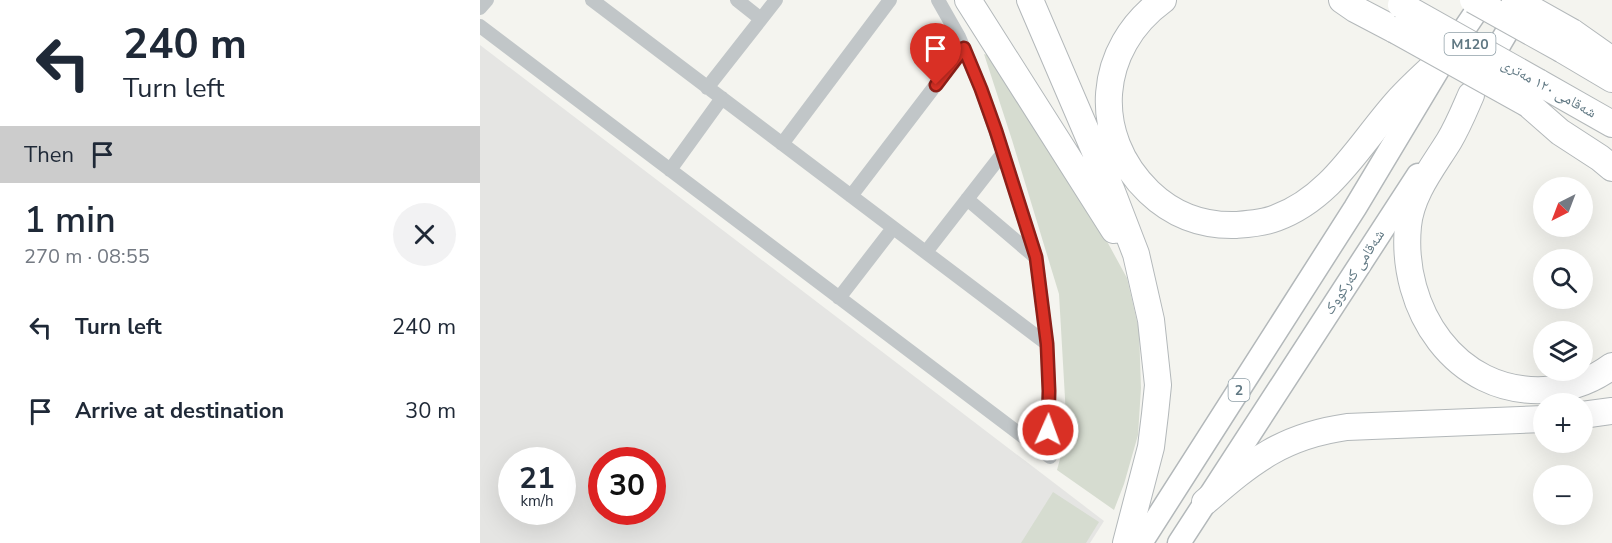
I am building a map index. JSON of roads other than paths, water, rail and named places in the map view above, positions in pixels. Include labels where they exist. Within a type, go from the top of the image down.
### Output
[{"type":"highway","points":[[968,0],[1110,224],[1147,298]]},
{"type":"highway","points":[[1030,0],[1136,254],[1151,320],[1158,385],[1151,447],[1126,543]]},
{"type":"highway","points":[[1163,0],[1136,24],[1117,56],[1108,93],[1111,129],[1125,162],[1142,185],[1172,209],[1189,218],[1207,223],[1226,225],[1262,222],[1275,219],[1306,203],[1341,171],[1395,103],[1448,53]]},
{"type":"highway","points":[[1325,0],[1348,5],[1395,30],[1533,93],[1566,128],[1612,154]]},
{"type":"highway","name":"M120","points":[[1473,0],[1568,41],[1612,79]]},
{"type":"highway","name":"2","points":[[1141,543],[1355,208],[1448,53],[1484,0]]},
{"type":"highway","name":"شەقامی ١٢٠ مەتری","points":[[1397,3],[1533,93],[1612,124]]},
{"type":"highway","points":[[1521,5],[1568,41],[1612,60]]},
{"type":"highway","name":"شەقامی کەرکووک","points":[[1179,543],[1365,254],[1471,95],[1521,5]]},
{"type":"highway","points":[[1568,41],[1612,52]]},
{"type":"highway","points":[[1533,93],[1560,132],[1612,168]]},
{"type":"highway","points":[[1471,95],[1451,138],[1421,186],[1408,224],[1407,247],[1413,287],[1428,325],[1439,341],[1465,365],[1480,375],[1515,388],[1533,390],[1569,387],[1603,373],[1612,366]]},
{"type":"highway","points":[[1205,502],[1234,477],[1276,448],[1307,435],[1347,427],[1533,420]]},
{"type":"street","points":[[480,8],[487,0]]},
{"type":"street","points":[[592,0],[1047,344]]},
{"type":"street","points":[[737,0],[761,18]]},
{"type":"street","points":[[707,88],[776,0]]},
{"type":"street","points":[[782,144],[890,0]]},
{"type":"street","points":[[480,26],[1050,457],[1047,344],[1036,257],[981,89],[959,37],[938,0]]},
{"type":"street","points":[[851,196],[964,48]]},
{"type":"street","points":[[670,170],[722,98]]},
{"type":"street","points":[[926,252],[1003,153]]},
{"type":"street","points":[[967,200],[1036,257]]},
{"type":"street","points":[[839,298],[893,228]]}]
